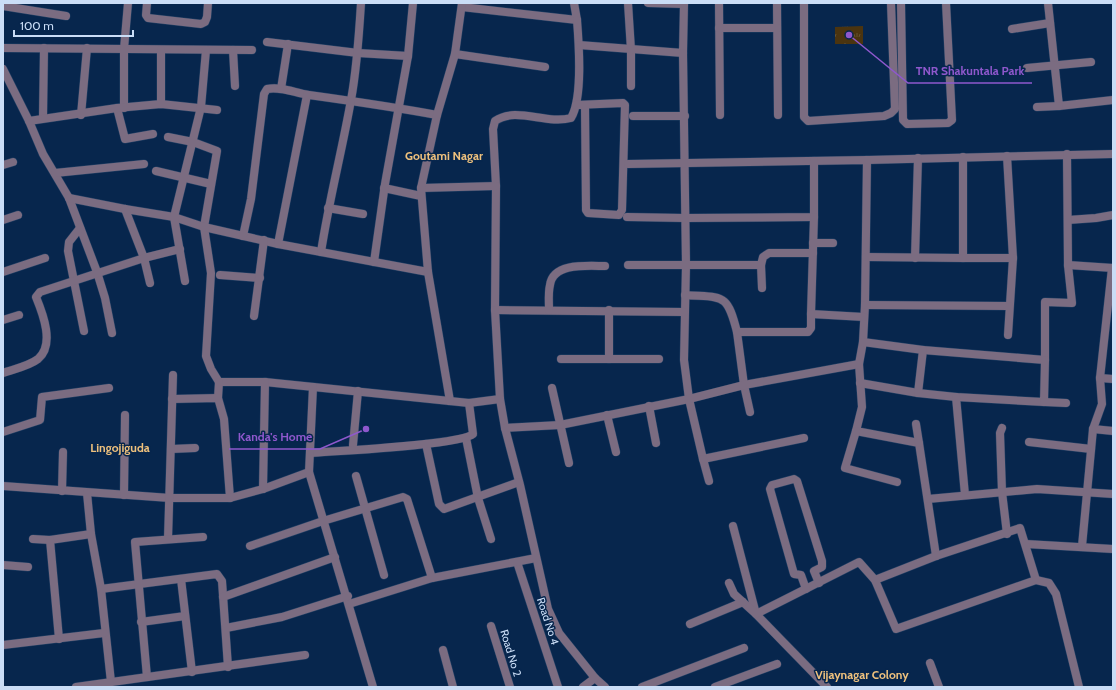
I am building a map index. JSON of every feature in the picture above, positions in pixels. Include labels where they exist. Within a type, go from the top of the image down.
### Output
[{"type":"street","points":[[128,3],[120,108],[125,139],[153,134]]},
{"type":"street","points":[[147,3],[146,15],[148,18],[201,24],[205,22],[207,17],[208,3]]},
{"type":"street","points":[[321,252],[328,208],[351,100],[358,53],[361,3]]},
{"type":"street","points":[[374,262],[384,188],[408,56],[413,3]]},
{"type":"street","points":[[574,3],[579,46],[577,102],[574,111],[563,120],[551,121],[510,114],[502,116],[495,121],[493,129],[496,186],[495,310],[500,399],[505,428],[548,608],[559,633],[595,678],[605,687]]},
{"type":"street","points":[[628,3],[632,50],[631,86]]},
{"type":"street","points":[[648,3],[684,4],[686,164],[684,360],[688,398],[697,440],[704,459],[709,481]]},
{"type":"street","points":[[719,3],[720,115]]},
{"type":"street","points":[[777,3],[778,115]]},
{"type":"street","points":[[804,3],[804,117],[808,121],[884,116],[891,113],[895,109],[891,3]]},
{"type":"street","points":[[901,3],[903,120],[907,124],[948,123],[952,120],[946,3]]},
{"type":"street","points":[[1048,3],[1059,106]]},
{"type":"street","points":[[450,401],[428,272],[421,192],[437,115],[455,54],[462,5],[577,20]]},
{"type":"street","points":[[3,6],[66,16]]},
{"type":"street","points":[[1012,29],[1050,23]]},
{"type":"street","points":[[719,28],[777,28]]},
{"type":"street","points":[[267,42],[358,53],[408,56]]},
{"type":"street","points":[[281,89],[288,44]]},
{"type":"street","points":[[579,46],[684,53]]},
{"type":"street","points":[[3,48],[252,50]]},
{"type":"street","points":[[42,118],[44,48]]},
{"type":"street","points":[[81,115],[87,48]]},
{"type":"street","points":[[161,50],[161,104]]},
{"type":"street","points":[[185,280],[174,217],[201,107],[206,50]]},
{"type":"street","points":[[234,50],[234,86]]},
{"type":"street","points":[[455,54],[544,67]]},
{"type":"street","points":[[1026,68],[1091,62]]},
{"type":"street","points":[[4,74],[29,121],[43,154],[69,198],[97,272],[105,298],[112,333]]},
{"type":"street","points":[[243,236],[251,199],[264,94],[267,89],[281,89],[307,95],[351,100],[437,115]]},
{"type":"street","points":[[278,244],[307,95]]},
{"type":"street","points":[[1037,107],[1113,100]]},
{"type":"street","points":[[574,111],[585,111],[623,103],[625,105],[622,210],[619,215],[588,213],[586,210],[585,111]]},
{"type":"street","points":[[29,121],[42,118],[81,115],[120,108],[161,104],[201,107],[217,110]]},
{"type":"street","points":[[574,111],[585,111]]},
{"type":"street","points":[[632,116],[685,116]]},
{"type":"street","points":[[168,137],[193,142],[217,150],[204,227],[211,273],[206,356],[211,369],[219,382],[218,398],[224,419],[230,498]]},
{"type":"street","points":[[1044,402],[1045,302],[1072,303],[1068,265],[1068,154]]},
{"type":"street","points":[[628,164],[1113,154]]},
{"type":"street","points":[[1007,156],[1012,258],[1008,335]]},
{"type":"street","points":[[963,157],[963,258]]},
{"type":"street","points":[[915,258],[918,158]]},
{"type":"street","points":[[867,160],[865,305],[863,342],[859,364],[862,407],[845,468],[897,482]]},
{"type":"street","points":[[737,332],[808,332],[811,328],[814,161]]},
{"type":"street","points":[[3,165],[13,162]]},
{"type":"street","points":[[55,173],[144,164]]},
{"type":"street","points":[[156,171],[183,176],[212,184]]},
{"type":"street","points":[[384,188],[421,192],[496,186]]},
{"type":"street","points":[[69,198],[174,217],[204,227],[278,244],[428,272]]},
{"type":"street","points":[[328,208],[363,214]]},
{"type":"street","points":[[125,209],[144,258],[150,283]]},
{"type":"street","points":[[1068,220],[1096,218],[1113,214]]},
{"type":"street","points":[[3,220],[18,215]]},
{"type":"street","points":[[627,217],[814,217]]},
{"type":"street","points":[[80,228],[68,246],[73,280],[84,331]]},
{"type":"street","points":[[254,316],[264,240]]},
{"type":"street","points":[[813,244],[833,243]]},
{"type":"street","points":[[3,373],[36,360],[46,347],[46,336],[37,294],[97,272],[180,249]]},
{"type":"street","points":[[762,288],[761,265],[763,257],[769,253],[813,253]]},
{"type":"street","points":[[866,257],[1012,258]]},
{"type":"street","points":[[3,272],[45,258]]},
{"type":"street","points":[[628,265],[761,265]]},
{"type":"street","points":[[1068,265],[1113,268],[1109,320],[1100,378],[1102,404],[1093,430],[1082,546]]},
{"type":"street","points":[[549,310],[550,283],[554,275],[571,267],[605,266]]},
{"type":"street","points":[[220,275],[260,278]]},
{"type":"street","points":[[685,295],[721,298],[732,310],[737,332],[744,385],[750,412]]},
{"type":"street","points":[[865,305],[1009,306]]},
{"type":"street","points":[[495,310],[684,312]]},
{"type":"street","points":[[608,310],[609,359]]},
{"type":"street","points":[[811,314],[864,317]]},
{"type":"street","points":[[3,320],[19,315]]},
{"type":"street","points":[[863,342],[923,350],[1045,360]]},
{"type":"street","points":[[918,393],[923,350]]},
{"type":"street","points":[[561,359],[659,359]]},
{"type":"street","points":[[505,428],[560,425],[744,385],[859,364]]},
{"type":"street","points":[[168,539],[173,374]]},
{"type":"street","points":[[1100,378],[1113,379]]},
{"type":"street","points":[[219,382],[265,382],[469,403],[500,399]]},
{"type":"street","points":[[263,489],[265,382]]},
{"type":"street","points":[[860,383],[918,393],[956,397],[1066,402]]},
{"type":"street","points":[[313,387],[309,472],[373,687]]},
{"type":"street","points":[[3,432],[40,420],[42,397],[109,388]]},
{"type":"street","points":[[552,388],[569,463]]},
{"type":"street","points":[[353,445],[358,391]]},
{"type":"street","points":[[956,397],[965,495]]},
{"type":"street","points":[[172,399],[218,398]]},
{"type":"street","points":[[310,453],[426,444],[466,438],[473,434],[474,429],[469,403]]},
{"type":"street","points":[[649,406],[656,443]]},
{"type":"street","points":[[124,415],[124,495]]},
{"type":"street","points":[[607,415],[616,452]]},
{"type":"street","points":[[916,424],[936,556]]},
{"type":"street","points":[[1002,428],[1000,433],[1002,492],[1007,534]]},
{"type":"street","points":[[1093,430],[1113,431]]},
{"type":"street","points":[[856,431],[919,443]]},
{"type":"street","points":[[466,438],[478,498],[491,539]]},
{"type":"street","points":[[704,459],[804,438]]},
{"type":"street","points":[[1029,442],[1091,449]]},
{"type":"street","points":[[426,444],[441,507],[448,508],[519,482]]},
{"type":"street","points":[[171,449],[195,448]]},
{"type":"street","points":[[62,452],[62,491]]},
{"type":"street","points":[[3,486],[170,498],[230,498],[263,489],[309,472]]},
{"type":"street","points":[[356,476],[384,575]]},
{"type":"street","points":[[806,589],[801,575],[794,574],[770,489],[772,486],[794,479],[797,481],[822,561],[822,567],[814,571],[819,582]]},
{"type":"street","points":[[928,500],[965,495],[1037,489],[1113,494]]},
{"type":"street","points":[[87,493],[91,534],[101,589],[104,633],[111,682]]},
{"type":"street","points":[[250,546],[323,520],[365,510],[401,498],[406,498],[432,578]]},
{"type":"street","points":[[733,526],[756,614]]},
{"type":"street","points":[[875,580],[936,556],[1007,534],[1020,528],[1036,580]]},
{"type":"street","points":[[33,539],[50,540],[91,534]]},
{"type":"street","points":[[147,677],[137,584],[135,542],[203,536]]},
{"type":"street","points":[[50,540],[59,639]]},
{"type":"street","points":[[1026,544],[1082,546],[1113,549]]},
{"type":"street","points":[[223,597],[335,557]]},
{"type":"street","points":[[226,628],[282,617],[432,578],[536,558]]},
{"type":"street","name":"Road No 4","points":[[517,562],[558,687]]},
{"type":"street","points":[[756,614],[859,562],[875,580],[896,630],[1036,580],[1049,583],[1056,594],[1079,687]]},
{"type":"street","points":[[3,565],[28,567]]},
{"type":"street","points":[[101,589],[217,574],[222,581],[228,667]]},
{"type":"street","points":[[181,578],[192,672]]},
{"type":"street","points":[[729,583],[734,594],[756,614],[827,687]]},
{"type":"street","points":[[690,624],[743,602]]},
{"type":"street","points":[[141,622],[185,616]]},
{"type":"street","name":"Road No 2","points":[[492,626],[510,687]]},
{"type":"street","points":[[3,645],[104,633]]},
{"type":"street","points":[[642,687],[744,648]]},
{"type":"street","points":[[443,650],[453,687]]},
{"type":"street","points":[[76,687],[228,667],[305,655]]},
{"type":"street","points":[[930,663],[939,687]]},
{"type":"street","points":[[715,687],[777,664]]},
{"type":"street","points":[[583,687],[595,678]]},
{"type":"green space","points":[[863,26],[863,44],[835,44],[835,27]]},
{"type":"place","name":"TNR Shakuntala Park","points":[[849,35]]},
{"type":"place","name":"Kanda's Home","points":[[366,429]]},
{"type":"district","name":"Goutami Nagar","points":[[444,155]]},
{"type":"district","name":"Lingojiguda","points":[[120,447]]},
{"type":"district","name":"Vijaynagar Colony","points":[[862,674]]}]
